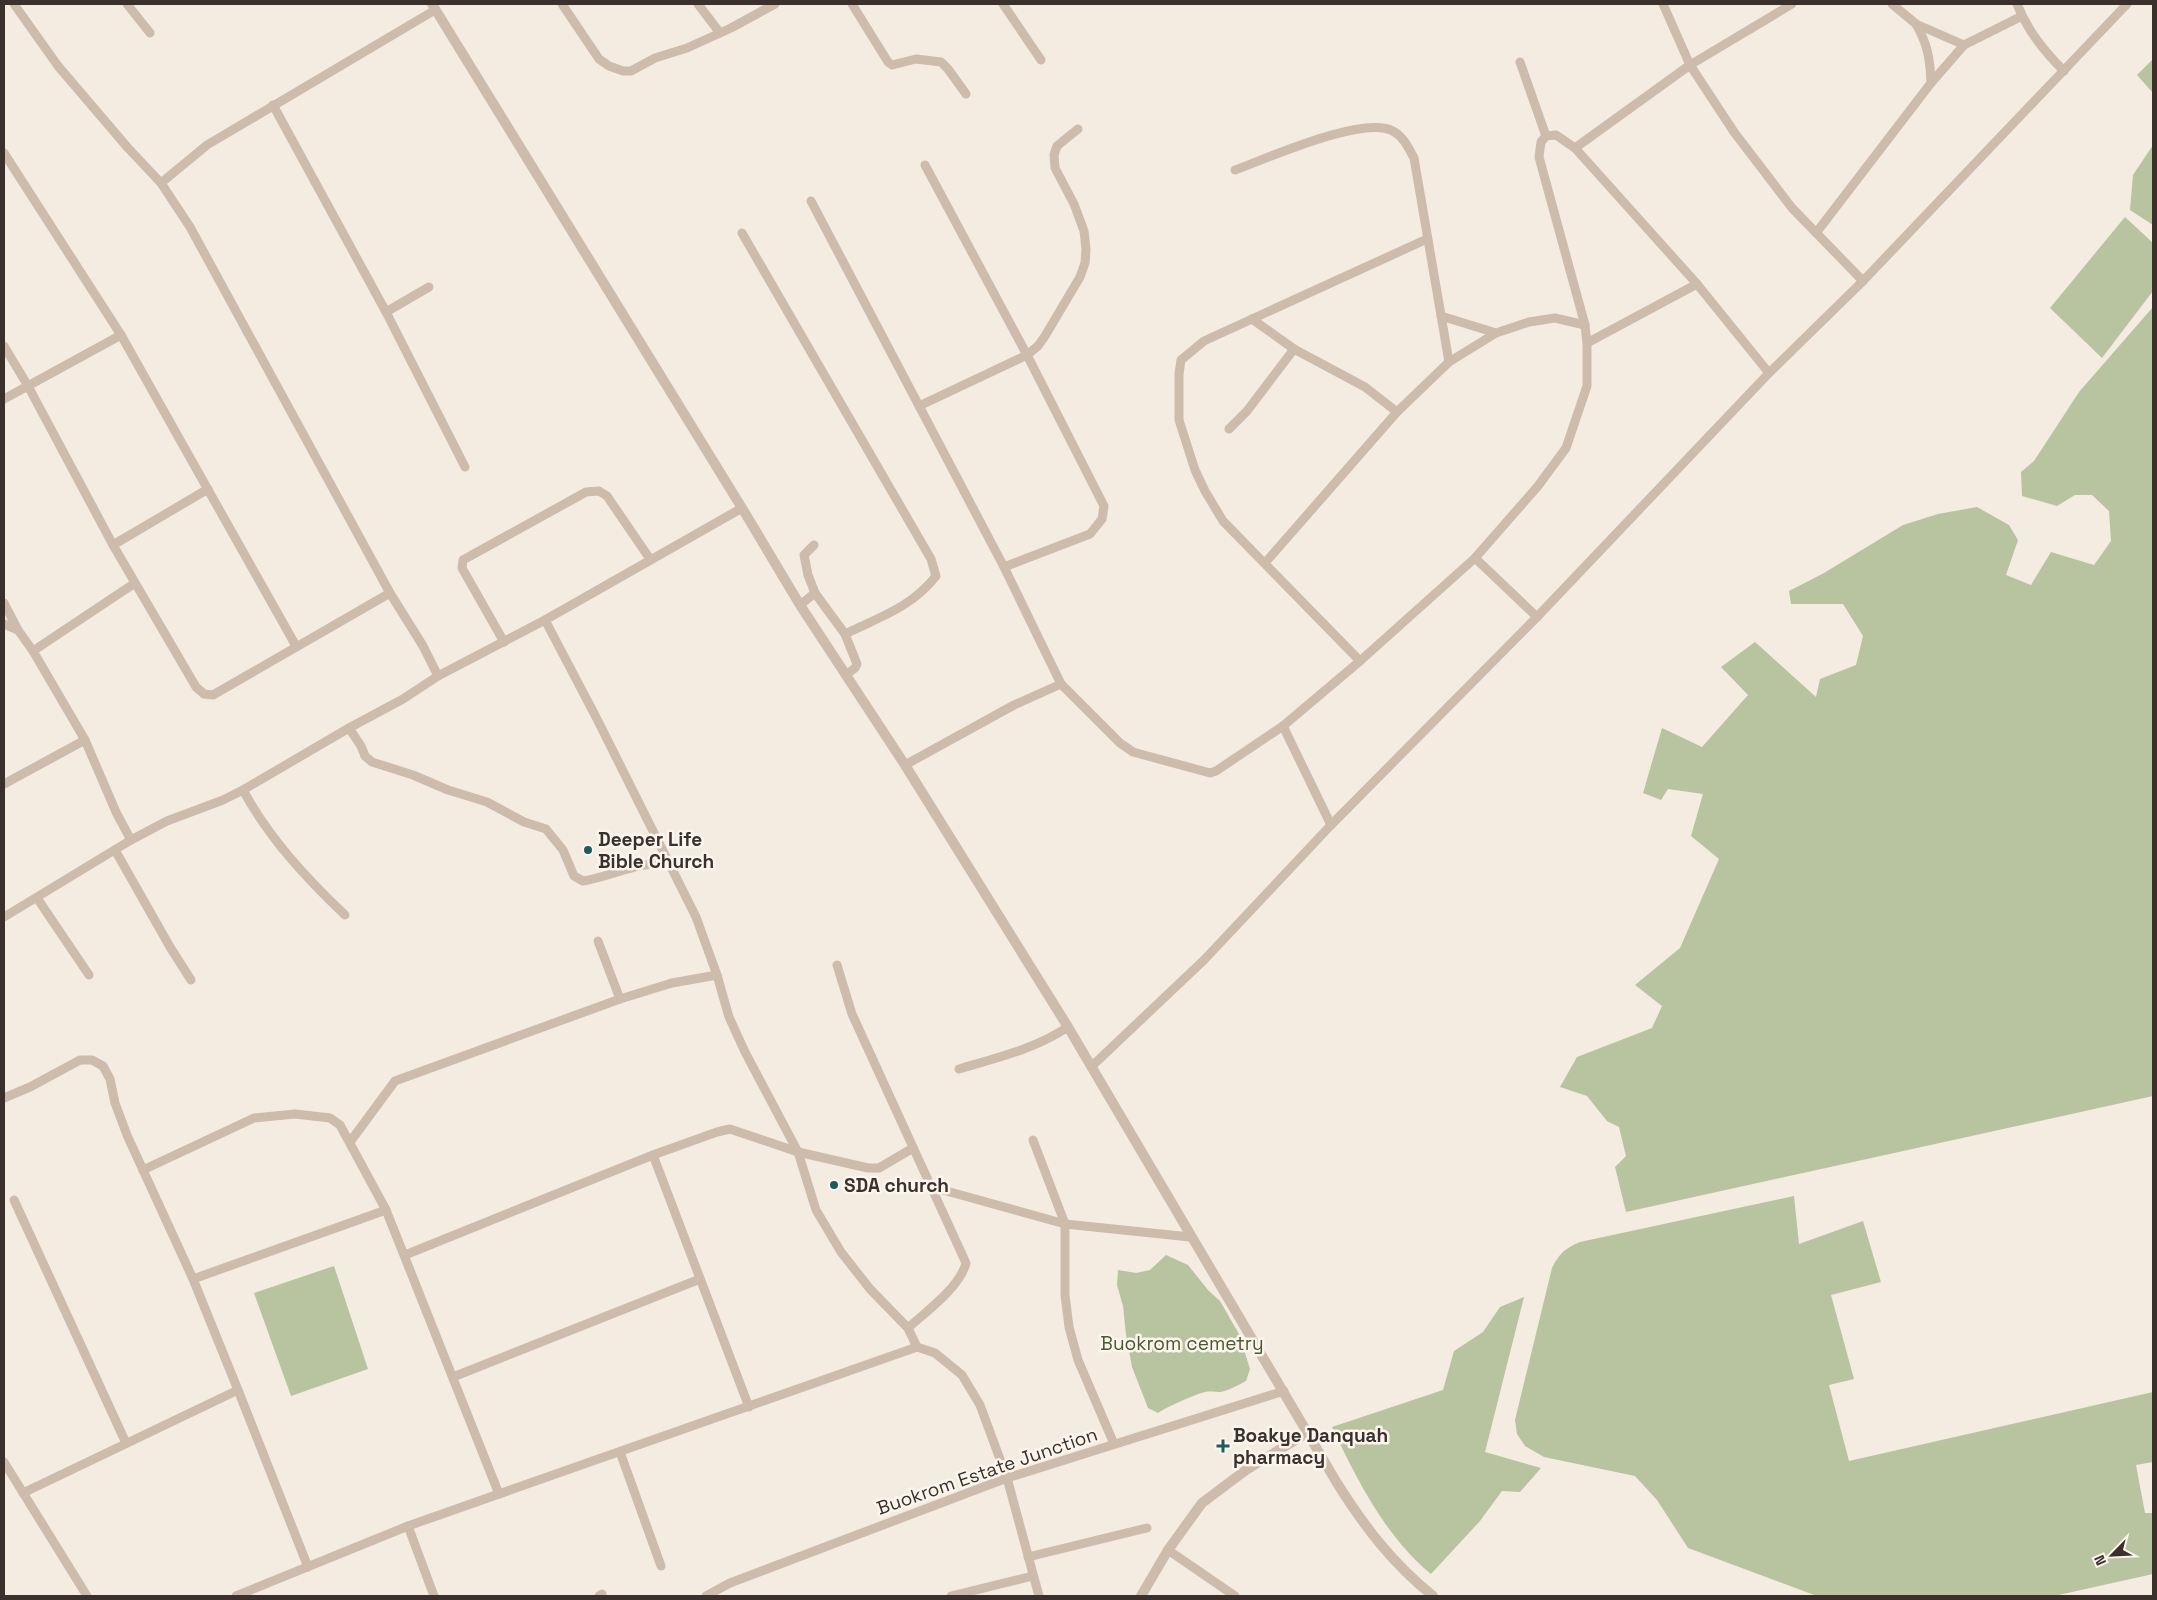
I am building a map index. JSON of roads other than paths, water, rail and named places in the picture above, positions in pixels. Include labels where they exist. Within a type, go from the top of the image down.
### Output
[{"type":"street","points":[[14,4],[74,86],[161,183],[190,227],[390,593],[423,646],[438,676]]},
{"type":"street","points":[[127,4],[150,33]]},
{"type":"street","points":[[562,4],[599,59],[609,66],[623,71],[631,71],[655,58],[687,48],[775,4]]},
{"type":"street","points":[[698,4],[720,32]]},
{"type":"street","points":[[852,4],[888,62],[892,65],[916,60],[941,62],[948,68],[966,94]]},
{"type":"street","points":[[1003,4],[1042,60]]},
{"type":"street","points":[[1663,4],[1690,65],[1734,132],[1792,208],[1863,281]]},
{"type":"street","points":[[1576,148],[1690,65],[1792,4]]},
{"type":"street","points":[[1892,4],[1916,24],[1964,45]]},
{"type":"street","points":[[2017,4],[2042,50],[2064,71]]},
{"type":"street","points":[[1091,1067],[1204,960],[1331,825],[1537,617],[1769,373],[1863,281],[2127,4]]},
{"type":"street","points":[[161,183],[207,145],[434,7],[800,605],[905,765],[1068,1027],[1190,1237],[1362,1523],[1404,1572],[1433,1596]]},
{"type":"street","points":[[1816,232],[1931,83],[1964,45],[2022,16]]},
{"type":"street","points":[[1916,24],[1926,42],[1930,61],[1931,83]]},
{"type":"street","points":[[1520,62],[1546,136]]},
{"type":"street","points":[[272,105],[386,312],[465,467]]},
{"type":"street","points":[[1235,170],[1336,133],[1373,126],[1393,131],[1405,142],[1414,158],[1449,362]]},
{"type":"street","points":[[919,406],[1027,355],[1038,346],[1045,336],[1080,277],[1085,263],[1084,231],[1074,204],[1055,168],[1054,155],[1057,146],[1078,129]]},
{"type":"street","points":[[811,201],[1004,567],[1061,684],[1120,743],[1133,752],[1210,773],[1216,771],[1284,726],[1475,558],[1538,486],[1566,448],[1586,386],[1588,343],[1585,325],[1540,157],[1541,142],[1546,136],[1556,135],[1576,148],[1697,284],[1769,373]]},
{"type":"street","points":[[4,153],[121,336],[296,646]]},
{"type":"street","points":[[924,165],[1027,355],[1104,506],[1102,519],[1090,534],[1004,567]]},
{"type":"street","points":[[742,233],[931,560],[936,576],[925,591],[911,602],[845,634]]},
{"type":"street","points":[[1360,661],[1223,521],[1195,470],[1179,420],[1179,374],[1181,360],[1204,341],[1427,239]]},
{"type":"street","points":[[1588,343],[1697,284]]},
{"type":"street","points":[[386,312],[429,287]]},
{"type":"street","points":[[1440,316],[1496,333]]},
{"type":"street","points":[[1265,563],[1397,412],[1449,362],[1496,333],[1529,322],[1555,318],[1585,325]]},
{"type":"street","points":[[1252,319],[1294,349],[1365,387],[1397,412]]},
{"type":"street","points":[[4,399],[121,336]]},
{"type":"street","points":[[4,346],[28,386],[113,545],[196,687],[204,694],[213,695],[390,593]]},
{"type":"street","points":[[1229,428],[1247,411],[1294,349]]},
{"type":"street","points":[[113,545],[208,489]]},
{"type":"street","points":[[504,642],[462,568],[463,560],[586,492],[599,491],[607,496],[650,559]]},
{"type":"street","points":[[4,917],[132,840],[166,822],[223,800],[243,790],[403,699],[438,676],[546,620],[742,508]]},
{"type":"street","points":[[814,545],[804,555],[808,575],[815,593],[845,634],[857,664],[846,675]]},
{"type":"street","points":[[1475,558],[1537,617]]},
{"type":"street","points":[[33,651],[135,583]]},
{"type":"street","points":[[800,605],[815,593]]},
{"type":"street","points":[[4,603],[18,630],[33,651],[85,740],[116,812],[132,840]]},
{"type":"street","points":[[546,620],[696,917],[717,975],[729,1017],[745,1052],[798,1152],[816,1210],[841,1252],[870,1289],[908,1328],[917,1347]]},
{"type":"street","points":[[4,624],[18,630]]},
{"type":"street","points":[[905,765],[1014,705],[1061,684]]},
{"type":"street","points":[[1284,726],[1331,825]]},
{"type":"street","points":[[349,728],[365,756],[372,762],[487,802],[524,822],[546,829],[563,850],[574,876],[582,881],[630,867],[653,863],[668,863]]},
{"type":"street","points":[[4,784],[85,740]]},
{"type":"street","points":[[243,790],[255,812],[312,884],[345,915]]},
{"type":"street","points":[[115,850],[191,980]]},
{"type":"street","points":[[37,898],[89,975]]},
{"type":"street","points":[[598,941],[620,999]]},
{"type":"street","points":[[837,965],[852,1014],[966,1263],[956,1283],[908,1328]]},
{"type":"street","points":[[350,1142],[395,1081],[620,999],[672,983],[717,975]]},
{"type":"street","points":[[959,1069],[1014,1053],[1052,1038],[1068,1027]]},
{"type":"street","points":[[4,1098],[30,1087],[80,1060],[92,1060],[103,1066],[110,1079],[115,1103],[143,1170],[193,1279],[308,1567]]},
{"type":"street","points":[[143,1170],[254,1118],[295,1114],[330,1118],[340,1125],[386,1210],[499,1494]]},
{"type":"street","points":[[405,1255],[653,1155],[730,1129],[798,1152],[868,1168],[879,1168],[914,1148]]},
{"type":"street","points":[[1033,1140],[1065,1224],[1065,1295],[1069,1328],[1078,1360],[1114,1444]]},
{"type":"street","points":[[653,1155],[749,1407]]},
{"type":"street","points":[[932,1187],[1065,1224],[1190,1237]]},
{"type":"street","points":[[14,1200],[126,1443]]},
{"type":"street","points":[[193,1279],[386,1210]]},
{"type":"street","points":[[453,1377],[700,1279]]},
{"type":"street","points":[[236,1596],[408,1526],[917,1347],[935,1353],[962,1375],[980,1405],[1007,1478],[1039,1596]]},
{"type":"street","points":[[23,1492],[238,1390]]},
{"type":"street","name":"Buokrom Estate Junction","points":[[706,1596],[730,1583],[1007,1478],[1284,1391]]},
{"type":"street","points":[[1141,1596],[1168,1550],[1202,1503],[1246,1470],[1307,1434]]},
{"type":"street","points":[[620,1452],[661,1566]]},
{"type":"street","points":[[4,1462],[87,1596]]},
{"type":"street","points":[[408,1526],[434,1596]]},
{"type":"street","points":[[1028,1557],[1147,1528]]},
{"type":"street","points":[[1168,1550],[1235,1596]]},
{"type":"street","points":[[950,1596],[1033,1576]]},
{"type":"place","name":"Deeper Life Bible Church","points":[[588,850]]},
{"type":"place","name":"SDA church","points":[[834,1185]]},
{"type":"place","name":"Boakye Danquah pharmacy","points":[[1223,1446]]},
{"type":"park label","name":"Buokrom cemetry","points":[[1182,1343]]}]
